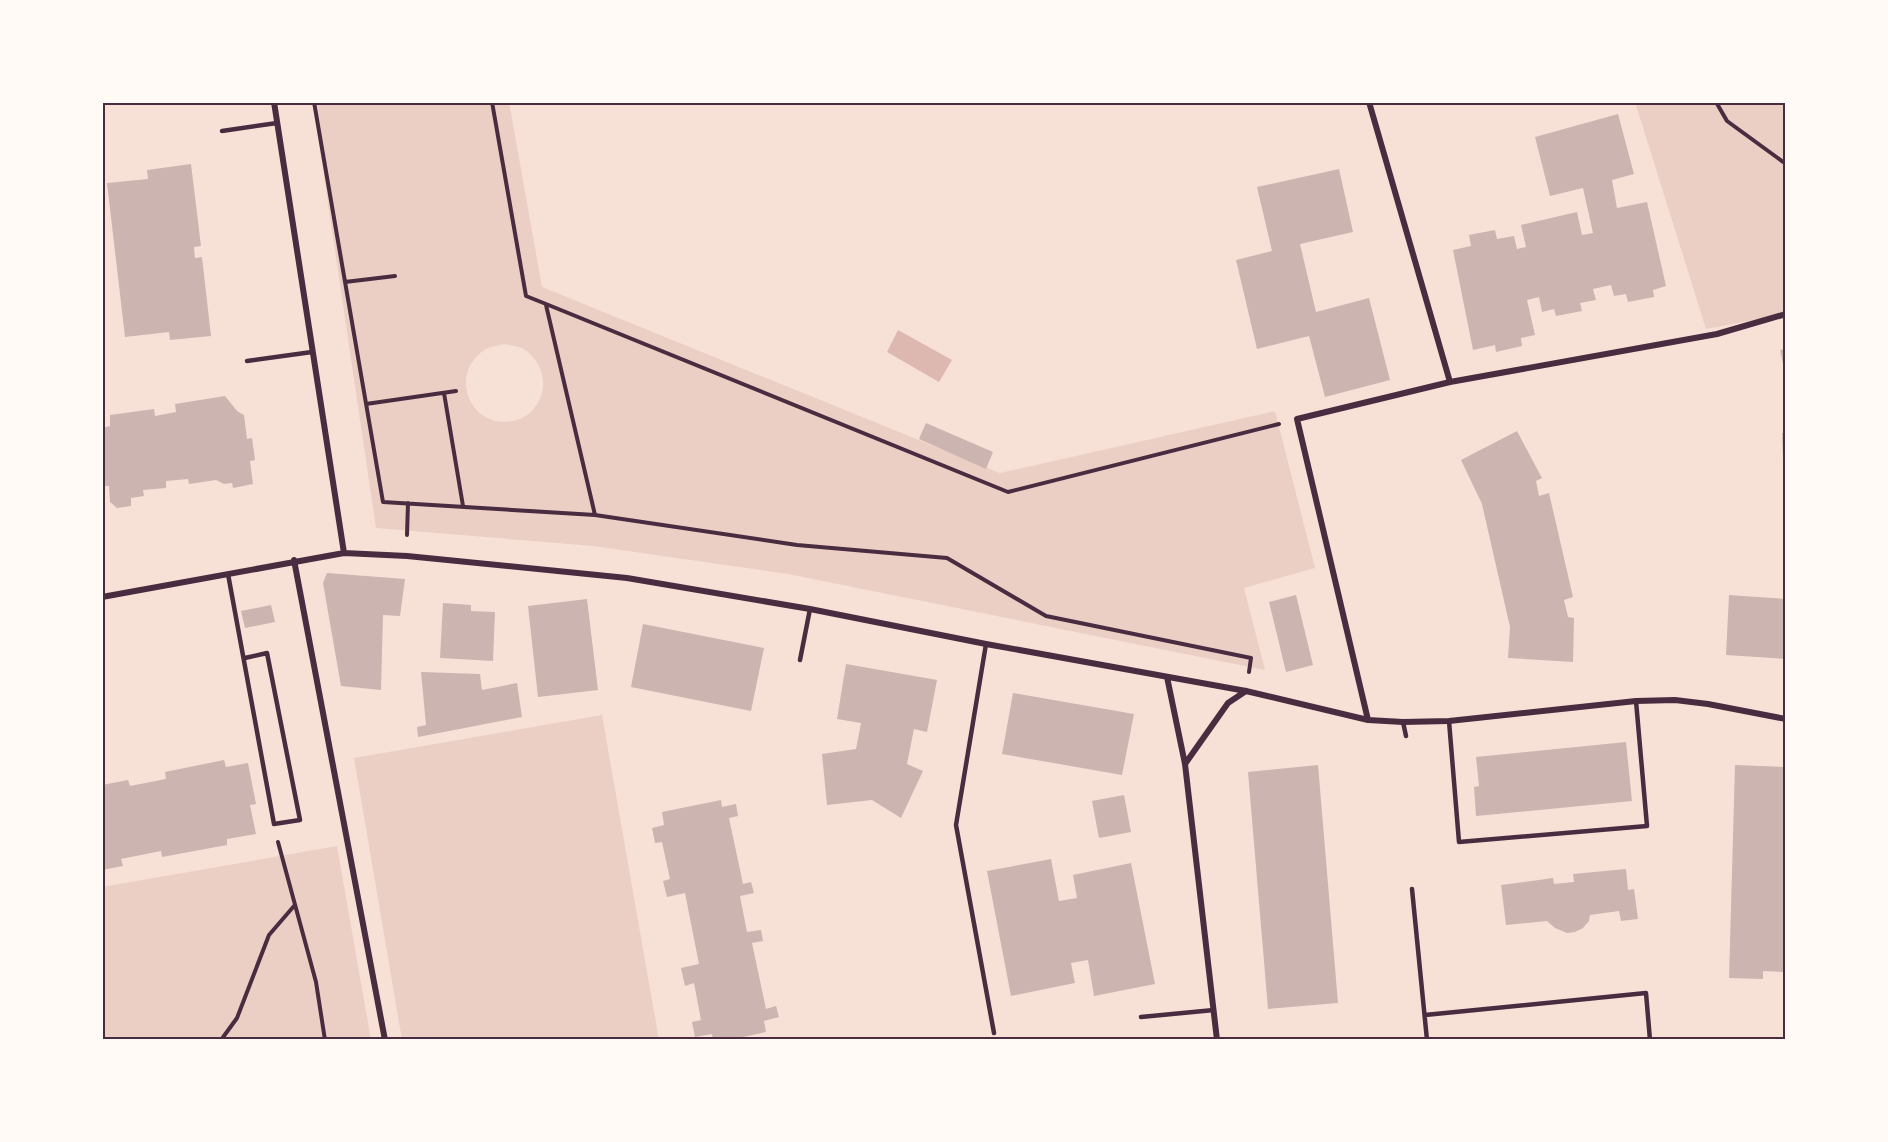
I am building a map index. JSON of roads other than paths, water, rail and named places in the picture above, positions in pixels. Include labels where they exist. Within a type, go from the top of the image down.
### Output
[{"type":"street","points":[[274,102],[344,553]]},
{"type":"street","points":[[1369,102],[1450,382]]},
{"type":"street","points":[[1368,720],[1297,419],[1450,382],[1717,334],[1786,314]]},
{"type":"street","points":[[102,597],[294,560],[344,553],[407,556],[627,578],[810,609],[986,644],[1246,691],[1368,720],[1449,721],[1636,701],[1675,700],[1786,719]]},
{"type":"street","points":[[294,560],[385,1040]]},
{"type":"street","points":[[1167,678],[1185,764],[1216,1040]]},
{"type":"street","points":[[1185,764],[1228,703],[1246,691]]},
{"type":"lane","points":[[222,131],[278,123]]},
{"type":"lane","points":[[247,361],[312,352]]},
{"type":"lane","points":[[228,574],[274,824],[300,820],[267,653],[244,658]]},
{"type":"lane","points":[[800,660],[810,609]]},
{"type":"lane","points":[[986,644],[956,825],[994,1033]]},
{"type":"lane","points":[[1449,721],[1459,842],[1647,826],[1636,701]]},
{"type":"lane","points":[[1403,722],[1406,735]]},
{"type":"lane","points":[[1412,889],[1428,1040]]},
{"type":"lane","points":[[1425,1015],[1646,993],[1650,1040]]},
{"type":"lane","points":[[1141,1017],[1214,1010]]}]
